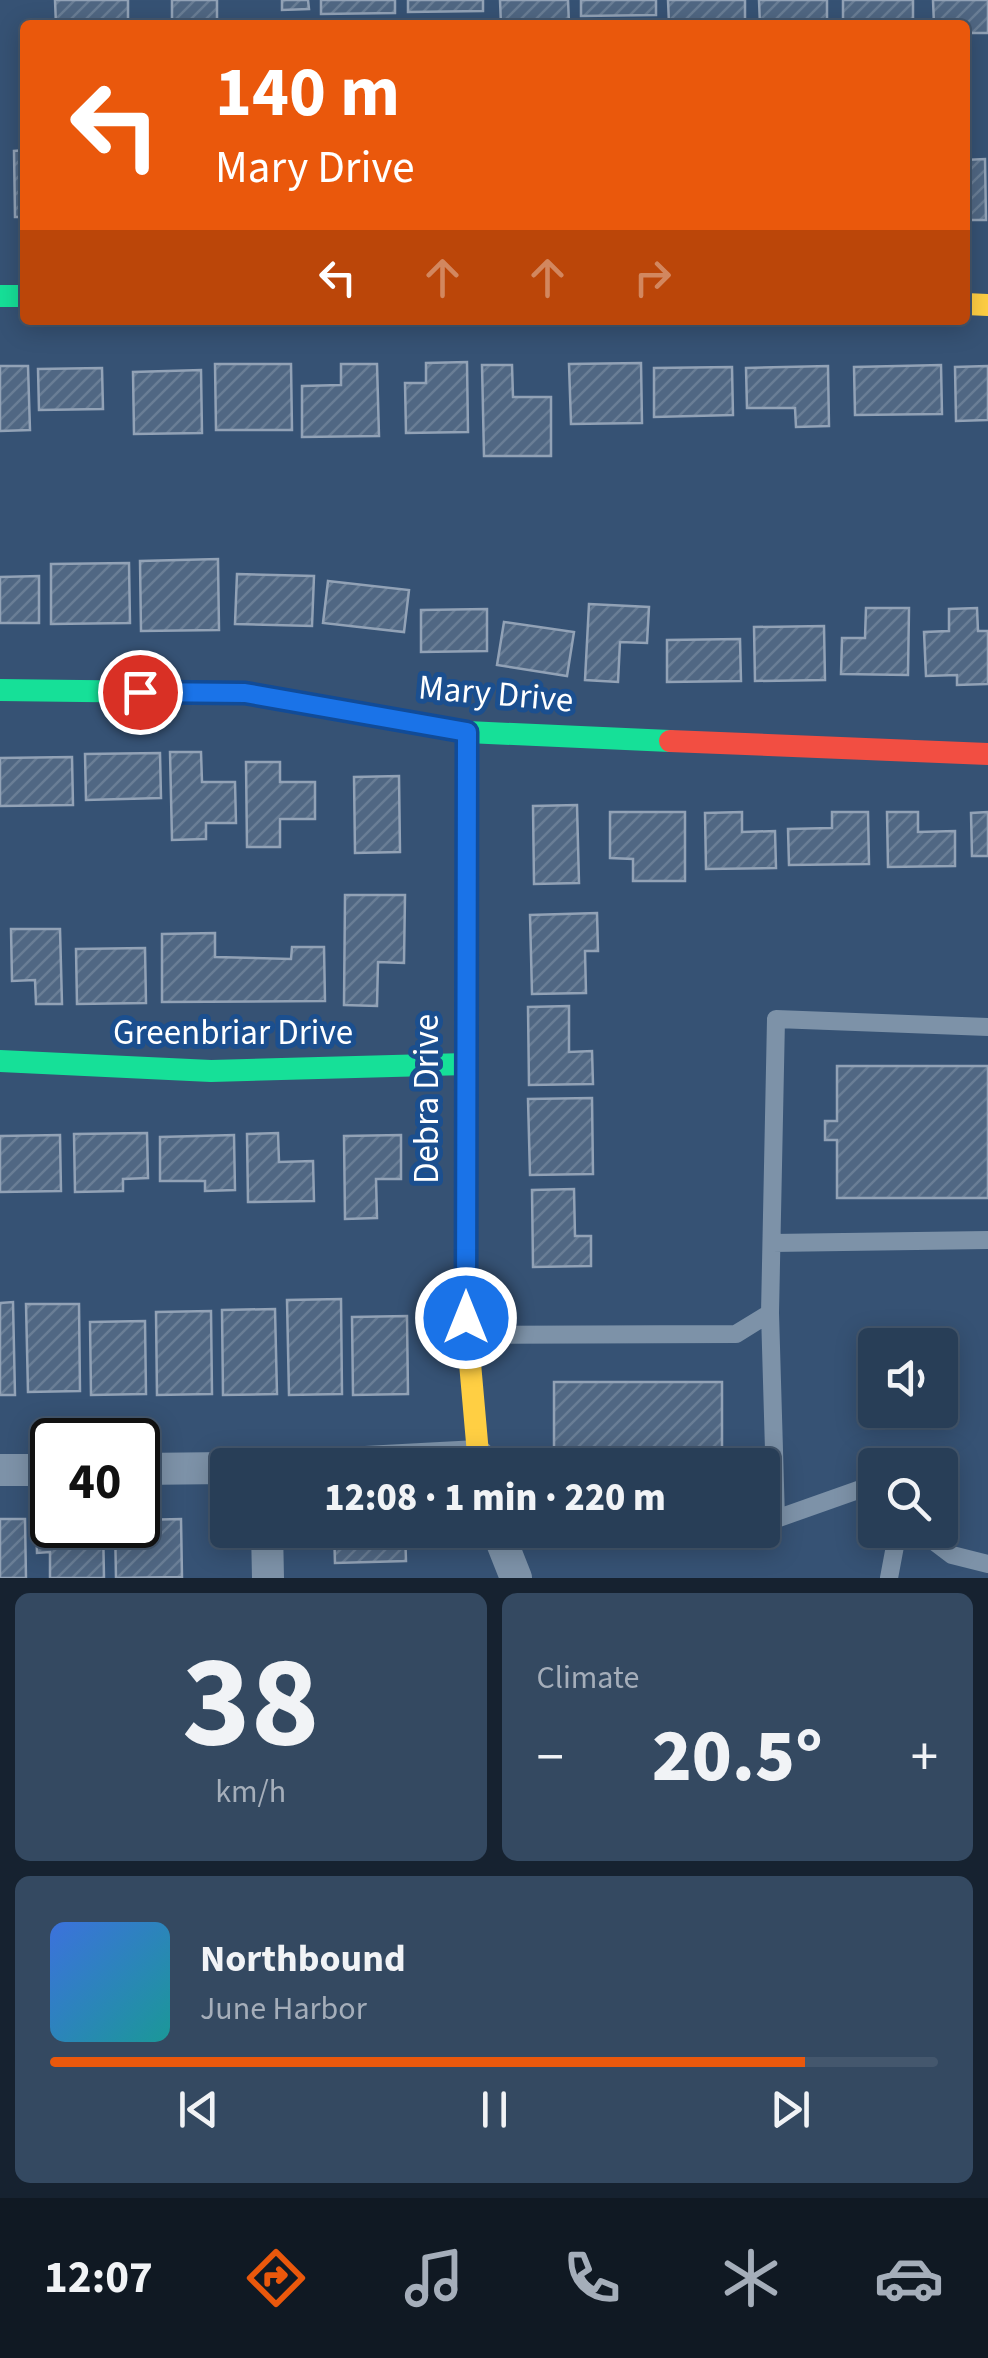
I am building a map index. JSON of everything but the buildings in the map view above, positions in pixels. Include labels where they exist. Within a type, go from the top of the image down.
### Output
[{"type":"street","name":"Mary Drive","points":[[0,690],[245,693],[467,732],[988,754]]},
{"type":"street","name":"Debra Drive","points":[[467,732],[467,1335],[478,1448]]},
{"type":"street","name":"Greenbriar Drive","points":[[0,1061],[211,1070],[466,1064]]},
{"type":"street","points":[[160,1469],[210,1468]]},
{"type":"street","points":[[0,1470],[30,1470]]},
{"type":"street","points":[[267,1548],[268,1578]]},
{"type":"street","points":[[504,1548],[516,1578]]},
{"type":"lane","points":[[769,1448],[776,1019],[988,1027]]},
{"type":"lane","points":[[772,1244],[988,1240]]},
{"type":"lane","points":[[467,1335],[736,1334],[770,1313]]},
{"type":"lane","points":[[780,1515],[858,1490]]},
{"type":"lane","points":[[889,1578],[895,1548]]},
{"type":"lane","points":[[942,1548],[952,1555],[988,1564]]},
{"type":"traffic: fast","points":[[0,296],[20,296]]},
{"type":"traffic: fast","points":[[0,690],[245,693],[467,732],[670,741]]},
{"type":"traffic: fast","points":[[0,1061],[211,1071],[466,1064]]},
{"type":"traffic: slow","points":[[970,304],[988,305]]},
{"type":"traffic: slow","points":[[467,732],[466,1318],[477,1448]]},
{"type":"traffic: jam","points":[[670,741],[988,754]]},
{"type":"route","points":[[140,692],[245,693],[467,732],[466,1318]]}]
